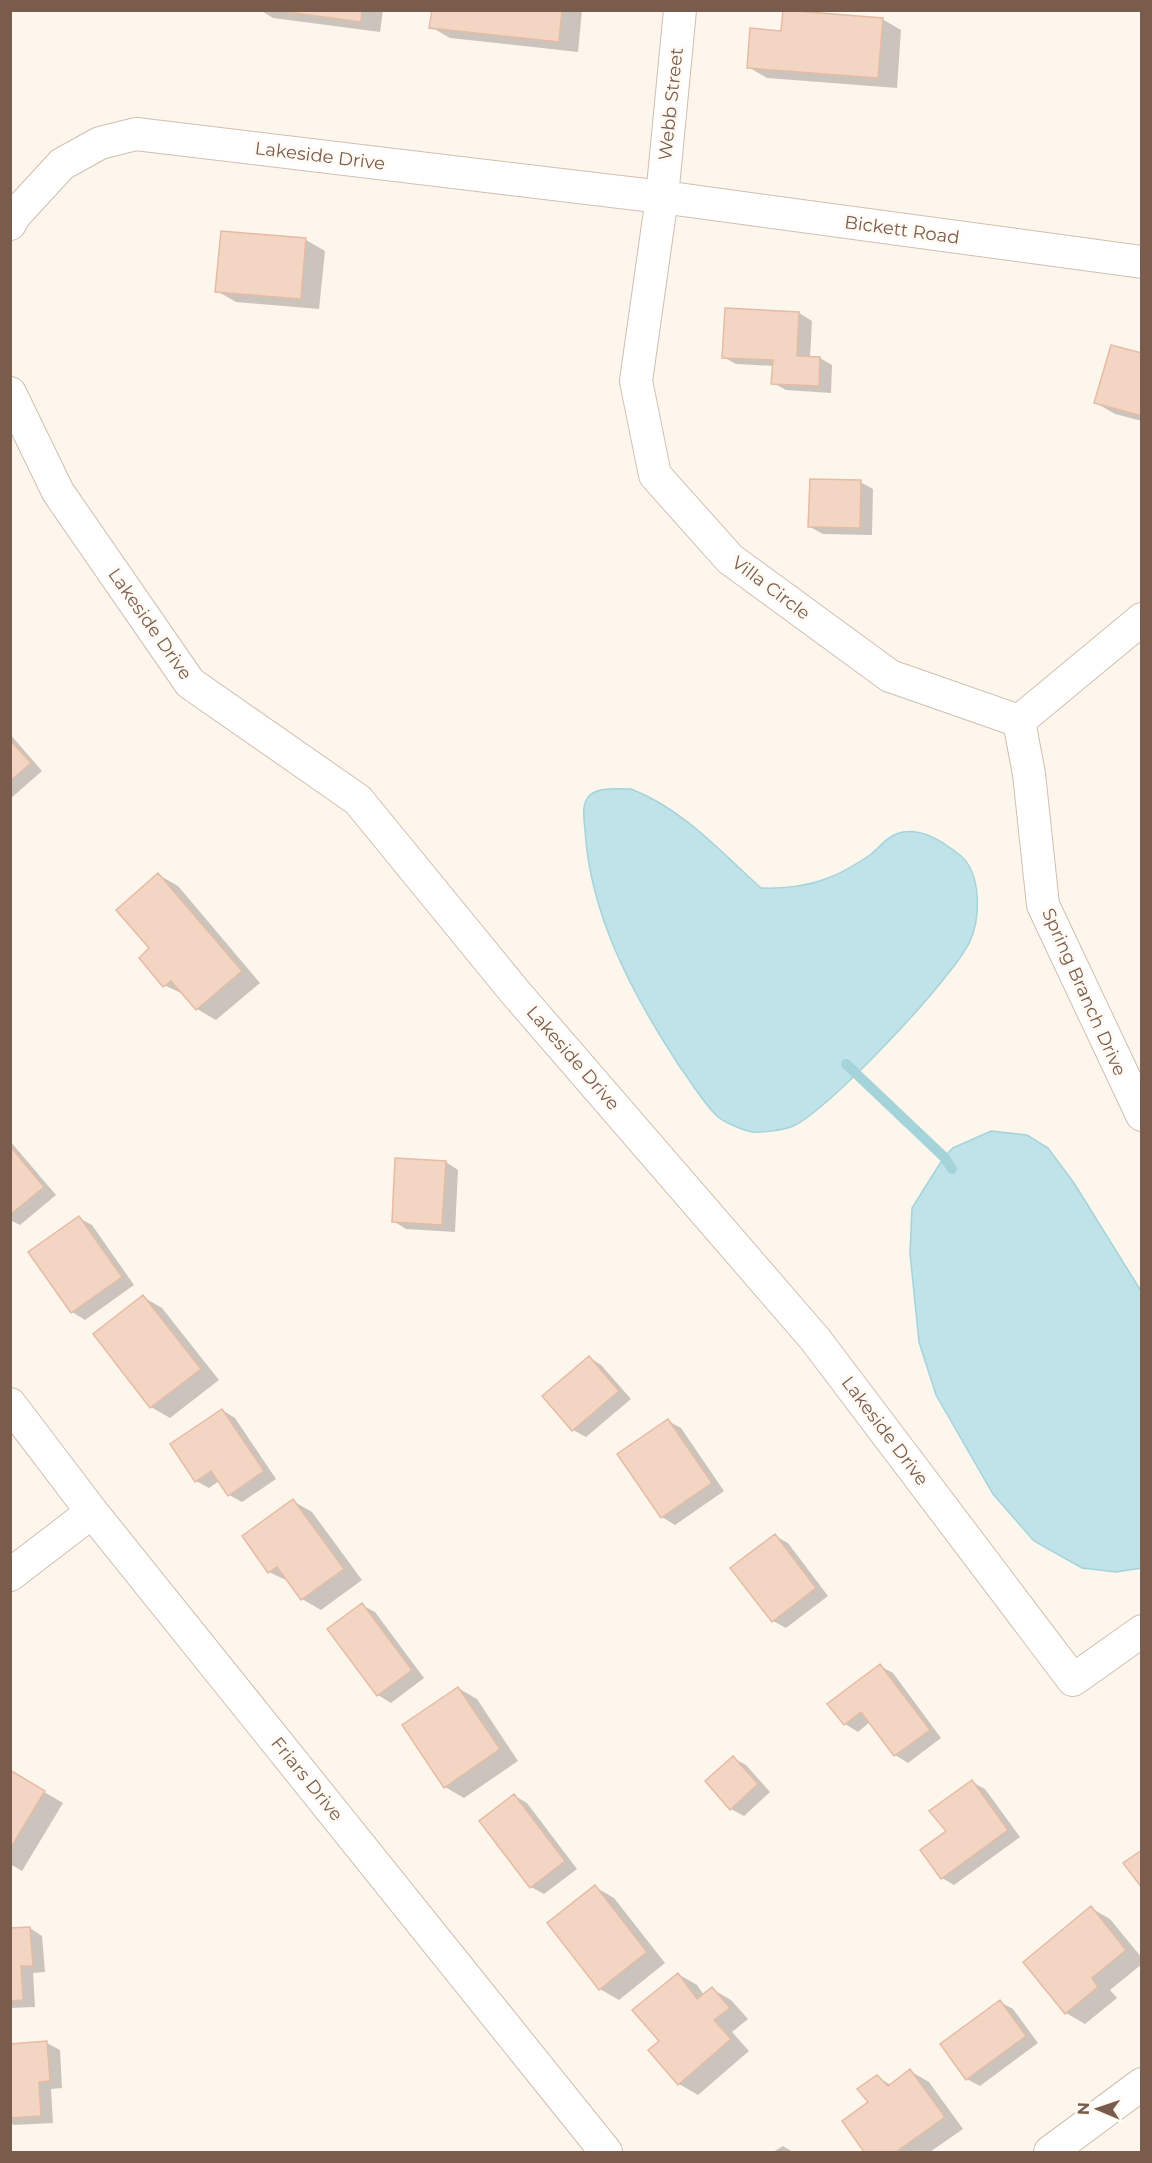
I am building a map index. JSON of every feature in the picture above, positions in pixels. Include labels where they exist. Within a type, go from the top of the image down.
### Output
[{"type":"street","name":"Webb Street","points":[[662,197],[681,10]]},
{"type":"street","name":"Lakeside Drive","points":[[10,224],[15,215],[62,164],[100,144],[136,134],[662,197]]},
{"type":"street","name":"Bickett Road","points":[[662,197],[1142,262]]},
{"type":"street","name":"Villa Circle","points":[[662,197],[636,381],[655,475],[730,559],[890,676],[1019,721]]},
{"type":"street","name":"Lakeside Drive","points":[[10,393],[58,492],[190,683],[358,800],[515,992],[815,1339],[1073,1680],[1142,1631]]},
{"type":"street","points":[[1019,721],[1142,619]]},
{"type":"street","name":"Spring Branch Drive","points":[[1019,721],[1029,774],[1043,905],[1142,1115]]},
{"type":"street","name":"Friars Drive","points":[[10,1404],[92,1512],[606,2152]]},
{"type":"street","points":[[10,1575],[92,1512]]},
{"type":"street","points":[[1050,2152],[1142,2084]]},
{"type":"water","points":[[631,789],[650,797],[684,819],[761,888],[795,886],[828,878],[870,855],[891,837],[903,832],[921,833],[939,840],[968,864],[976,884],[976,920],[970,941],[960,958],[941,983],[889,1041],[833,1096],[793,1126],[772,1131],[752,1132],[718,1117],[680,1067],[646,1013],[631,984],[605,924],[595,893],[589,862],[584,811],[587,798],[594,792]]},
{"type":"water","points":[[991,1131],[1027,1135],[1048,1148],[1074,1183],[1141,1291],[1141,1568],[1116,1572],[1082,1568],[1034,1541],[993,1494],[936,1395],[919,1342],[910,1253],[912,1208],[944,1157],[953,1148]]},
{"type":"building","points":[[272,10],[362,10],[361,22]]},
{"type":"building","points":[[432,10],[562,10],[559,42],[429,28]]},
{"type":"building","points":[[783,10],[883,18],[878,78],[747,68],[750,28],[781,31]]},
{"type":"building","points":[[221,231],[306,238],[301,299],[215,292]]},
{"type":"building","points":[[725,308],[799,312],[797,356],[820,357],[819,386],[771,384],[773,360],[722,358]]},
{"type":"building","points":[[1111,345],[1142,353],[1142,416],[1094,403]]},
{"type":"building","points":[[810,479],[861,480],[860,528],[808,527]]},
{"type":"building","points":[[10,740],[31,763],[10,781]]},
{"type":"building","points":[[158,873],[242,971],[196,1010],[171,981],[163,987],[139,958],[149,948],[116,910]]},
{"type":"building","points":[[10,1146],[44,1187],[10,1215]]},
{"type":"building","points":[[395,1158],[446,1161],[442,1225],[392,1222]]},
{"type":"building","points":[[79,1216],[122,1277],[71,1313],[28,1252]]},
{"type":"building","points":[[143,1295],[201,1369],[150,1408],[93,1334]]},
{"type":"building","points":[[589,1356],[619,1391],[572,1431],[542,1396]]},
{"type":"building","points":[[222,1409],[264,1471],[228,1496],[211,1471],[195,1482],[170,1444]]},
{"type":"building","points":[[668,1419],[712,1483],[661,1518],[617,1454]]},
{"type":"building","points":[[293,1499],[344,1569],[301,1600],[277,1567],[268,1573],[242,1536]]},
{"type":"building","points":[[775,1534],[816,1588],[772,1622],[730,1568]]},
{"type":"building","points":[[362,1603],[412,1670],[377,1696],[327,1629]]},
{"type":"building","points":[[880,1664],[930,1730],[894,1756],[861,1712],[844,1725],[827,1704]]},
{"type":"building","points":[[458,1687],[500,1749],[444,1788],[402,1725]]},
{"type":"building","points":[[733,1756],[758,1784],[730,1810],[705,1781]]},
{"type":"building","points":[[10,1770],[45,1791],[10,1849]]},
{"type":"building","points":[[972,1780],[1008,1830],[941,1879],[920,1850],[946,1831],[929,1811]]},
{"type":"building","points":[[514,1794],[565,1861],[530,1888],[479,1821]]},
{"type":"building","points":[[1142,1850],[1142,1888],[1123,1863]]},
{"type":"building","points":[[595,1885],[647,1952],[599,1990],[547,1923]]},
{"type":"building","points":[[1091,1906],[1126,1950],[1092,1978],[1098,1987],[1065,2014],[1023,1962]]},
{"type":"building","points":[[30,1927],[33,1966],[21,1966],[23,2000],[10,2001],[10,1928]]},
{"type":"building","points":[[678,1973],[697,1999],[712,1987],[730,2008],[714,2020],[731,2039],[678,2085],[648,2050],[659,2041],[632,2010]]},
{"type":"building","points":[[1000,2000],[1026,2036],[966,2080],[940,2044]]},
{"type":"building","points":[[47,2041],[50,2081],[39,2082],[41,2116],[10,2118],[10,2044]]},
{"type":"building","points":[[910,2069],[945,2117],[896,2152],[864,2152],[842,2121],[868,2102],[857,2089],[877,2075],[888,2086]]},
{"type":"waterway","points":[[846,1064],[944,1157],[952,1169]]}]
